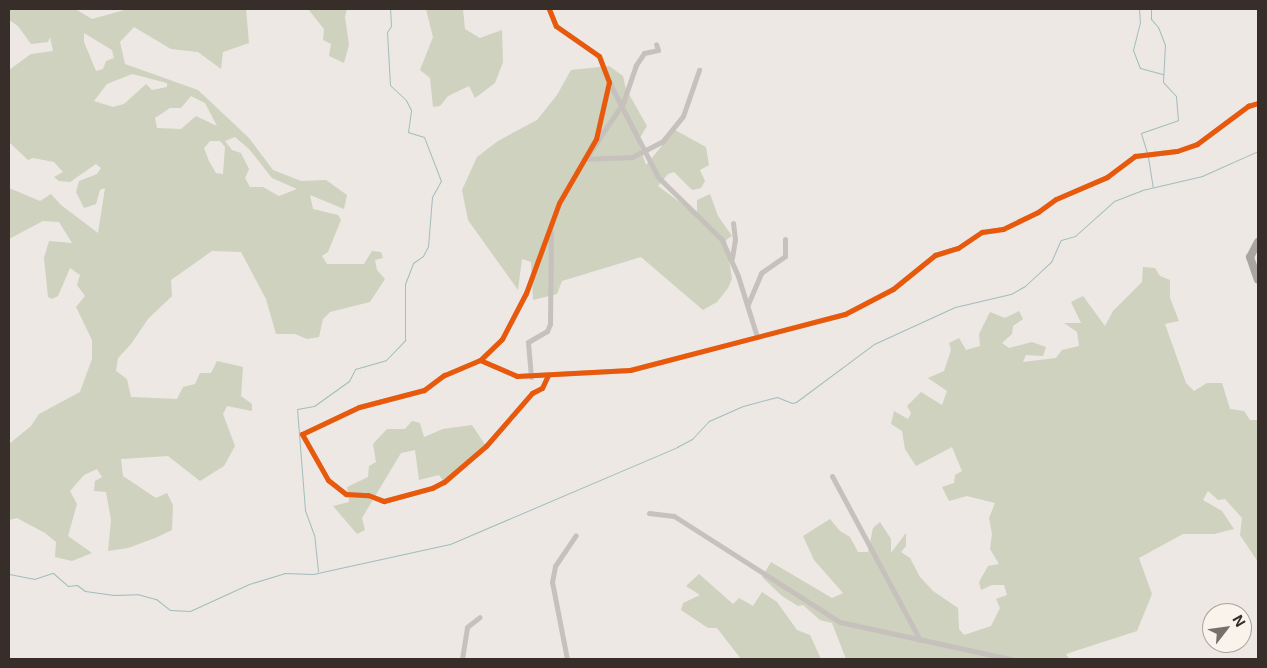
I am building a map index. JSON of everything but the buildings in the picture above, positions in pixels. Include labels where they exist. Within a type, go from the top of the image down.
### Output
[{"type":"main road","points":[[1258,242],[1250,257],[1258,280]]},
{"type":"street","points":[[549,9],[556,26],[599,56],[608,82],[643,151],[663,183],[722,240],[732,258],[757,337]]},
{"type":"street","points":[[584,159],[593,151],[621,107],[636,65],[644,53],[658,50],[656,44]]},
{"type":"street","points":[[584,159],[624,159],[662,142],[683,116],[699,70]]},
{"type":"street","points":[[548,375],[542,388],[532,393],[505,427],[444,482],[432,488],[384,501],[368,495],[346,494],[328,480],[302,434],[359,407],[424,390],[444,375],[480,360],[502,339],[516,313],[559,202],[584,159],[600,125],[608,82]]},
{"type":"street","points":[[480,360],[507,374],[531,377],[630,370],[845,314],[893,289],[934,255],[958,248],[982,232],[1003,229],[1038,212],[1056,199],[1090,186],[1135,156],[1147,153],[1177,151],[1197,144],[1248,106],[1258,103]]},
{"type":"street","points":[[732,258],[735,239],[733,223]]},
{"type":"street","points":[[531,377],[528,342],[547,331],[550,324],[551,226]]},
{"type":"street","points":[[748,305],[761,273],[785,256],[785,239]]},
{"type":"street","points":[[832,476],[920,640]]},
{"type":"street","points":[[649,513],[674,516],[840,622],[1010,659]]},
{"type":"street","points":[[567,659],[552,582],[554,566],[576,535]]},
{"type":"street","points":[[462,659],[467,627],[480,617]]},
{"type":"green space","points":[[9,9],[75,9],[92,19],[128,9],[246,9],[249,43],[223,52],[221,69],[198,52],[171,49],[134,27],[120,42],[125,64],[198,90],[249,138],[273,170],[301,181],[326,180],[347,195],[344,209],[310,195],[313,209],[338,215],[341,220],[328,252],[322,256],[327,264],[364,264],[372,251],[381,252],[383,258],[375,260],[377,270],[385,279],[370,302],[330,312],[323,319],[319,337],[307,339],[295,334],[276,334],[266,299],[241,252],[212,251],[171,280],[172,296],[148,319],[131,344],[118,358],[116,371],[127,379],[131,397],[177,399],[183,387],[195,384],[200,373],[211,373],[217,361],[243,367],[241,396],[252,404],[252,411],[227,406],[223,414],[235,446],[224,466],[200,481],[168,456],[121,459],[123,476],[156,498],[167,493],[173,505],[172,530],[155,538],[128,548],[108,551],[111,520],[106,492],[94,491],[95,481],[102,477],[97,469],[84,475],[70,491],[77,504],[68,536],[92,553],[72,561],[55,557],[56,542],[45,533],[17,518],[9,520],[9,444],[31,426],[39,414],[80,392],[92,359],[92,340],[76,307],[85,296],[77,285],[80,275],[70,268],[58,296],[52,299],[48,297],[44,258],[49,241],[72,243],[59,222],[43,221],[9,239],[9,188],[40,201],[51,194],[61,205],[98,233],[105,188],[100,190],[96,204],[84,208],[76,192],[79,181],[97,174],[101,168],[96,164],[70,182],[59,181],[54,177],[63,172],[54,162],[33,158],[28,160],[9,142],[9,70],[31,54],[53,51],[50,37],[48,42],[31,44],[18,26],[9,20]],"holes":[[[84,33],[112,50],[114,58],[106,61],[103,69],[96,71],[84,42]],[[132,74],[167,83],[167,87],[152,90],[146,84],[124,104],[113,107],[94,101],[107,84]],[[191,96],[205,103],[217,126],[196,116],[181,129],[157,128],[155,118],[170,108],[181,108]],[[235,137],[249,149],[272,178],[297,189],[279,196],[263,187],[250,187],[245,178],[249,169],[241,153],[232,150],[225,141]],[[210,141],[220,141],[225,147],[223,174],[216,173],[204,148]]]},
{"type":"green space","points":[[308,9],[347,9],[345,17],[349,45],[344,63],[329,56],[331,44],[323,40],[324,29]]},
{"type":"green space","points":[[426,9],[463,9],[465,29],[480,38],[502,30],[503,62],[495,83],[475,98],[469,86],[448,96],[440,106],[433,107],[430,78],[420,70],[433,37]]},
{"type":"green space","points":[[609,66],[623,76],[626,89],[647,126],[638,141],[646,165],[675,130],[706,147],[709,165],[700,170],[705,181],[701,188],[692,190],[674,172],[668,174],[658,186],[697,215],[697,200],[710,194],[718,216],[732,236],[726,240],[732,279],[728,288],[717,302],[703,310],[641,257],[562,281],[557,294],[533,300],[531,262],[522,259],[518,290],[468,220],[462,190],[477,157],[498,141],[537,120],[557,95],[571,70]]},
{"type":"green space","points":[[1143,267],[1155,268],[1160,276],[1170,280],[1170,298],[1179,321],[1165,324],[1186,383],[1194,391],[1207,383],[1222,383],[1230,409],[1244,411],[1250,420],[1258,420],[1258,562],[1240,535],[1242,518],[1225,499],[1218,500],[1208,491],[1203,500],[1222,511],[1234,529],[1214,534],[1183,534],[1139,558],[1152,594],[1137,631],[1066,654],[1069,659],[846,659],[832,623],[820,620],[803,605],[798,606],[782,596],[762,577],[771,562],[832,598],[843,593],[814,560],[803,536],[830,519],[840,531],[850,537],[858,552],[868,552],[873,528],[880,522],[891,539],[891,553],[906,533],[906,546],[901,552],[910,558],[920,577],[933,591],[958,608],[959,629],[964,635],[991,626],[1000,608],[996,599],[1007,595],[1004,585],[992,585],[981,590],[979,582],[988,566],[999,564],[990,549],[992,534],[989,518],[995,503],[967,496],[949,501],[942,487],[954,483],[955,475],[962,471],[952,447],[916,466],[905,449],[902,431],[891,424],[894,411],[908,419],[911,413],[907,406],[921,392],[942,405],[947,391],[928,378],[944,371],[951,350],[949,343],[959,338],[966,350],[980,346],[979,334],[990,312],[1005,318],[1019,311],[1023,319],[1013,326],[1012,334],[1002,343],[1009,348],[1032,342],[1046,347],[1043,356],[1026,355],[1023,362],[1056,358],[1062,350],[1079,346],[1077,332],[1064,323],[1081,323],[1071,302],[1083,296],[1105,326],[1113,311],[1142,282]]},
{"type":"green space","points":[[412,421],[420,423],[424,437],[443,429],[472,425],[486,446],[444,482],[439,475],[419,480],[415,450],[401,453],[362,518],[365,530],[357,534],[333,506],[349,502],[347,487],[368,477],[369,466],[376,462],[373,444],[387,429],[405,429]]},
{"type":"green space","points":[[699,574],[733,604],[739,598],[753,606],[762,592],[777,602],[797,630],[810,635],[821,659],[741,659],[717,628],[708,628],[681,610],[683,603],[700,595],[686,586]]},
{"type":"waterway","points":[[318,571],[314,535],[305,510],[297,409],[314,406],[349,381],[355,369],[386,360],[405,340],[405,284],[413,263],[423,256],[428,246],[432,197],[441,181],[424,137],[408,132],[411,110],[406,100],[390,85],[387,32],[391,26],[390,9]]},
{"type":"waterway","points":[[1139,9],[1140,22],[1133,50],[1140,68],[1163,74]]},
{"type":"waterway","points":[[1147,153],[1141,133],[1178,120],[1176,96],[1163,82],[1165,45],[1158,27],[1151,19],[1151,9]]},
{"type":"waterway","points":[[9,574],[34,579],[53,573],[68,586],[77,585],[85,591],[114,595],[137,594],[156,599],[170,610],[190,611],[249,584],[284,573],[313,574],[450,544],[677,447],[692,439],[709,421],[743,406],[777,397],[792,403],[796,402],[874,344],[955,307],[1011,294],[1025,286],[1051,262],[1061,240],[1075,236],[1114,201],[1142,190],[1202,176],[1258,151]]},
{"type":"waterway","points":[[1148,157],[1153,187]]},
{"type":"cycle path","points":[[549,9],[556,26],[599,56],[609,82],[596,139],[559,203],[526,293],[502,339],[480,360],[517,376],[630,370],[845,314],[893,289],[935,255],[958,248],[982,232],[1003,229],[1038,212],[1056,199],[1107,177],[1135,156],[1177,151],[1197,144],[1248,106],[1258,103]]},
{"type":"cycle path","points":[[480,360],[444,375],[424,390],[359,407],[302,434],[328,480],[346,494],[368,495],[384,501],[432,488],[444,482],[486,446],[532,393],[542,388],[548,375]]}]
